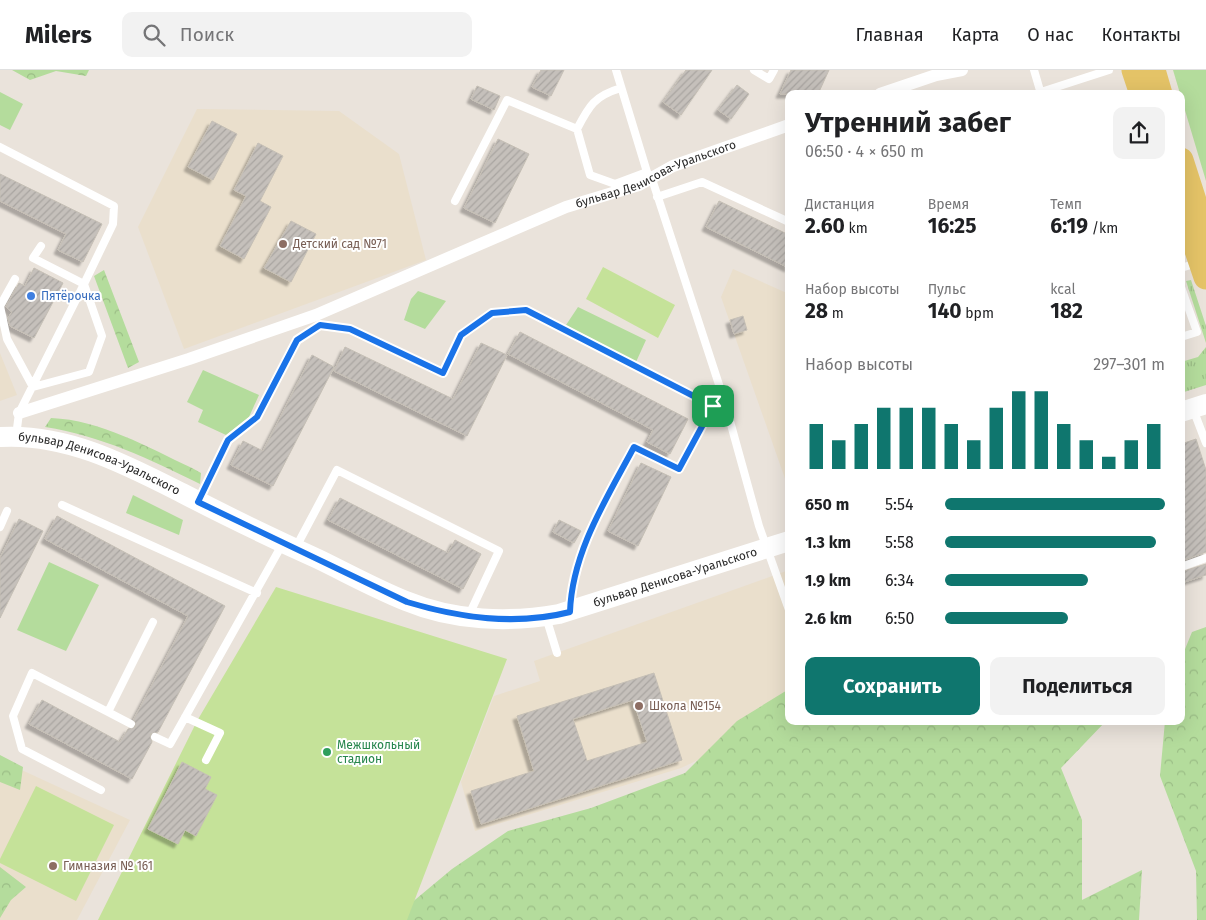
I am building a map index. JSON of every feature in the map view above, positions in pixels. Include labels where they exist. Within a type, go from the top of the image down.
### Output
[{"type":"main road","points":[[1134,70],[1141,90]]},
{"type":"main road","points":[[1153,70],[1159,90]]},
{"type":"main road","points":[[1185,184],[1198,261]]},
{"type":"main road","points":[[1185,217],[1198,261]]},
{"type":"street","points":[[892,90],[962,70]]},
{"type":"street","name":"бульвар Денисова-Уральского","points":[[19,413],[190,359],[316,315],[566,207],[639,185],[649,175],[785,126]]},
{"type":"street","name":"бульвар Денисова-Уральского","points":[[8,437],[46,440],[94,451],[128,465],[198,502],[407,602],[439,612],[468,616],[513,620],[546,617],[570,612],[785,541]]},
{"type":"lane","points":[[616,70],[725,403],[767,548],[785,597]]},
{"type":"lane","points":[[754,70],[769,79],[774,70]]},
{"type":"lane","points":[[1034,70],[1040,90]]},
{"type":"lane","points":[[1050,90],[1109,70]]},
{"type":"lane","points":[[621,88],[606,92],[590,104],[577,129],[590,175],[615,184],[649,175]]},
{"type":"lane","points":[[455,201],[507,100],[577,129]]},
{"type":"lane","points":[[0,147],[114,206],[113,224],[8,437]]},
{"type":"lane","points":[[657,197],[702,182],[785,220]]},
{"type":"lane","points":[[33,387],[89,372],[102,336],[84,284],[33,258],[41,246]]},
{"type":"lane","points":[[15,279],[0,306],[7,339],[33,387]]},
{"type":"lane","points":[[1185,298],[1197,332],[1185,336]]},
{"type":"lane","points":[[198,502],[228,440],[257,417],[297,340],[320,325],[350,329],[443,373],[461,335],[492,313],[526,310],[713,406],[725,403]]},
{"type":"lane","points":[[570,612],[571,586],[594,524],[634,447],[679,469],[713,406]]},
{"type":"lane","points":[[1194,409],[1206,443]]},
{"type":"lane","points":[[155,737],[170,744],[239,619],[289,546],[337,470],[499,552],[468,616]]},
{"type":"lane","points":[[62,505],[257,593]]},
{"type":"lane","points":[[0,527],[7,511]]},
{"type":"lane","points":[[1185,566],[1206,558]]},
{"type":"lane","points":[[546,617],[557,653]]},
{"type":"lane","points":[[108,712],[153,622]]},
{"type":"lane","points":[[101,790],[22,749],[13,716],[32,673],[131,724]]},
{"type":"lane","points":[[185,717],[220,733],[206,760]]},
{"type":"shaded area","name":"Детский сад №71","points":[[197,109],[339,111],[399,154],[426,260],[184,349],[138,227]]},
{"type":"shaded area","points":[[733,269],[785,292],[785,479],[721,297]]},
{"type":"shaded area","points":[[0,353],[17,395],[0,401]]},
{"type":"shaded area","name":"Школа №154","points":[[785,571],[785,719],[681,768],[475,831],[461,782],[494,696],[540,681],[534,661]]},
{"type":"shaded area","name":"Гимназия № 161","points":[[0,760],[130,820],[77,920],[0,920]]},
{"type":"green space","points":[[12,70],[89,70],[86,76],[56,71],[30,80]]},
{"type":"green space","points":[[1173,70],[1206,70],[1206,181],[1185,110],[1185,90],[1179,90]]},
{"type":"green space","points":[[0,92],[23,104],[10,130],[0,125]]},
{"type":"green space","points":[[603,267],[675,305],[658,338],[586,299]]},
{"type":"green space","points":[[104,270],[139,362],[128,368],[94,276]]},
{"type":"green space","points":[[1191,280],[1206,326],[1206,343],[1186,281]]},
{"type":"green space","points":[[418,291],[446,301],[425,329],[404,320],[411,299]]},
{"type":"green space","points":[[578,307],[646,340],[636,362],[566,325]]},
{"type":"green space","points":[[1206,347],[1206,385],[1185,392],[1185,361],[1198,357]]},
{"type":"green space","points":[[203,370],[259,395],[249,417],[226,435],[198,422],[203,410],[187,402]]},
{"type":"green space","points":[[51,418],[70,420],[106,429],[141,443],[201,473],[200,484],[144,457],[106,442],[45,427]]},
{"type":"green space","points":[[133,495],[183,520],[179,535],[126,513]]},
{"type":"green space","points":[[49,562],[99,585],[66,651],[17,630]]},
{"type":"green space","name":"Межшкольный стадион","points":[[276,587],[507,659],[407,920],[98,920],[197,721]]},
{"type":"green space","points":[[1206,627],[1206,920],[1197,920],[1196,871],[1160,776],[1165,725],[1185,725],[1185,649],[1192,632]]},
{"type":"green space","points":[[785,691],[785,725],[1102,725],[1061,768],[1082,820],[1082,900],[1142,870],[1139,920],[401,920],[404,909],[452,869],[508,831],[591,808],[685,773],[737,721]]},
{"type":"green space","points":[[0,755],[23,767],[20,790],[0,782]]},
{"type":"green space","points":[[36,786],[114,825],[76,901],[0,863],[0,859]]},
{"type":"green space","points":[[0,867],[26,887],[11,900],[0,918]]},
{"type":"building","points":[[541,70],[564,70],[551,96],[532,87]]},
{"type":"building","points":[[686,70],[712,70],[681,115],[663,102]]},
{"type":"building","points":[[791,70],[829,70],[820,90],[785,90],[785,94],[780,94]]},
{"type":"building","points":[[737,85],[749,94],[731,119],[718,110]]},
{"type":"building","points":[[477,86],[500,96],[494,110],[471,99]]},
{"type":"building","points":[[212,121],[237,134],[213,180],[188,167]]},
{"type":"building","points":[[498,139],[529,154],[495,223],[464,208]]},
{"type":"building","points":[[258,143],[283,156],[260,201],[271,207],[244,259],[220,246],[246,196],[234,190]]},
{"type":"building","points":[[0,174],[102,224],[83,262],[58,250],[66,234],[0,201]]},
{"type":"building","points":[[719,201],[785,233],[785,266],[706,227]]},
{"type":"building","points":[[291,221],[316,234],[291,282],[264,268]]},
{"type":"building","name":"Пятёрочка","points":[[34,268],[63,283],[34,338],[10,326],[8,318],[12,312],[6,307],[19,283],[25,286]]},
{"type":"building","points":[[743,316],[747,330],[734,334],[730,320]]},
{"type":"building","points":[[520,332],[688,419],[670,454],[647,442],[653,430],[508,354]]},
{"type":"building","points":[[481,343],[507,355],[467,436],[334,371],[345,347],[453,399]]},
{"type":"building","points":[[312,355],[334,367],[273,486],[231,465],[243,441],[263,451]]},
{"type":"building","points":[[1196,439],[1206,470],[1206,552],[1185,560],[1185,443]]},
{"type":"building","points":[[641,463],[671,477],[638,546],[608,531]]},
{"type":"building","points":[[340,498],[448,553],[455,540],[481,554],[463,589],[328,520]]},
{"type":"building","points":[[57,516],[225,606],[158,732],[150,734],[152,742],[132,779],[29,724],[42,700],[120,742],[128,729],[136,727],[134,719],[188,616],[45,539]]},
{"type":"building","points":[[19,519],[43,531],[0,618],[0,558]]},
{"type":"building","points":[[559,520],[581,531],[574,543],[553,532]]},
{"type":"building","points":[[1206,564],[1206,575],[1185,582],[1185,571]]},
{"type":"building","points":[[654,673],[682,760],[481,824],[471,791],[534,771],[517,716]],"holes":[[[633,700],[647,742],[587,761],[573,719]]]},
{"type":"building","points":[[182,762],[211,777],[205,789],[217,795],[196,836],[185,830],[178,844],[148,829]]},
{"type":"place","name":"Детский сад №71","points":[[283,244]]},
{"type":"place","name":"Пятёрочка","points":[[31,296]]},
{"type":"place","name":"Школа №154","points":[[639,706]]},
{"type":"place","name":"Межшкольный стадион","points":[[327,752]]},
{"type":"place","name":"Гимназия № 161","points":[[53,866]]},
{"type":"route","points":[[526,310],[713,406],[679,469],[634,447],[594,524],[571,586],[570,612],[546,617],[523,620],[495,619],[439,612],[407,602],[198,502],[228,440],[257,417],[297,340],[320,325],[350,329],[443,373],[461,335],[492,313],[526,310]]}]
